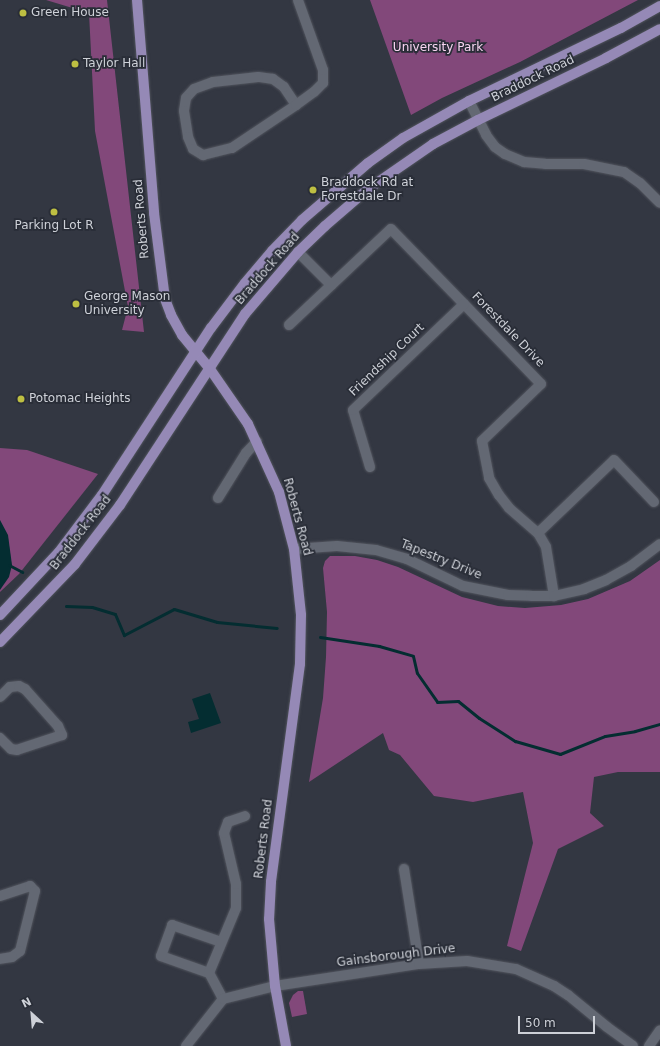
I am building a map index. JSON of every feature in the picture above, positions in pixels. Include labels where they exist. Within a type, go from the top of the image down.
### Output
[{"type":"main road","name":"Roberts Road","points":[[137,0],[161,280],[171,316],[182,335],[196,350],[240,411],[257,441],[279,492],[294,549],[299,589],[301,641],[294,716],[271,882],[269,919],[275,986],[286,1046]]},
{"type":"main road","name":"Braddock Road","points":[[0,615],[59,552],[102,495],[196,350],[245,283],[302,220],[368,163],[403,138],[469,101],[621,28],[660,6]]},
{"type":"main road","name":"Braddock Road","points":[[0,642],[75,564],[120,505],[210,370],[245,314],[298,252],[345,207],[391,171],[433,144],[478,120],[606,58],[660,28]]},
{"type":"street","points":[[296,104],[284,87],[273,78],[258,77],[214,82],[194,89],[186,98],[184,111],[188,137],[192,149],[203,155],[232,148],[314,92],[322,83],[323,70],[298,0]]},
{"type":"street","points":[[469,101],[478,120],[495,147],[505,154],[524,162],[545,164],[584,164],[624,172],[640,183],[660,203]]},
{"type":"street","name":"Forestdale Drive","points":[[331,285],[391,229],[541,384],[482,442],[489,478],[499,495],[509,508],[538,533],[546,547],[554,596]]},
{"type":"street","points":[[290,325],[331,285],[298,252]]},
{"type":"street","name":"Friendship Court","points":[[370,467],[353,410],[464,304]]},
{"type":"street","points":[[218,498],[246,453],[257,441]]},
{"type":"street","points":[[538,533],[614,460],[654,502]]},
{"type":"street","name":"Tapestry Drive","points":[[294,549],[337,546],[376,550],[407,559],[463,586],[485,592],[508,595],[554,596],[584,589],[606,580],[631,566],[660,544]]},
{"type":"street","points":[[0,697],[10,687],[19,686],[25,689],[58,726],[62,735],[17,750],[11,749],[0,738]]},
{"type":"street","points":[[209,973],[236,908],[236,884],[224,833],[228,822],[245,816]]},
{"type":"street","points":[[404,869],[419,964]]},
{"type":"street","points":[[0,896],[30,886],[35,891],[20,951],[12,957],[0,960]]},
{"type":"street","points":[[186,1046],[223,999],[209,973],[161,956],[172,925],[221,942]]},
{"type":"street","name":"Gainsborough Drive","points":[[223,999],[275,986],[419,964],[467,961],[516,969],[538,978],[568,995],[633,1046]]},
{"type":"street","points":[[649,1046],[660,1030]]},
{"type":"green space","points":[[46,0],[107,0],[144,332],[122,330],[128,307],[95,131],[89,13]]},
{"type":"green space","name":"University Park","points":[[370,0],[638,0],[520,62],[442,98],[411,115]]},
{"type":"green space","points":[[0,448],[27,450],[98,474],[19,574],[0,592]]},
{"type":"green space","points":[[330,556],[355,556],[377,560],[398,567],[462,597],[498,606],[525,608],[561,605],[588,599],[630,581],[660,560],[660,772],[618,772],[594,777],[590,813],[604,826],[558,849],[521,951],[507,946],[533,843],[523,792],[473,802],[434,796],[400,755],[389,750],[383,733],[309,782],[323,698],[327,612],[323,568],[325,561]]},
{"type":"green space","points":[[298,991],[303,991],[307,1014],[292,1017],[289,1003],[293,995]]},
{"type":"shaded area","points":[[0,520],[8,535],[12,565],[9,577],[0,590]]},
{"type":"shaded area","points":[[210,693],[221,723],[191,733],[188,722],[199,719],[192,699]]},
{"type":"waterway","points":[[9,565],[22,572]]},
{"type":"waterway","points":[[66,606],[92,607],[115,614],[124,635],[174,609],[217,622],[277,628]]},
{"type":"waterway","points":[[320,637],[379,646],[413,656],[417,673],[437,702],[458,701],[479,718],[515,741],[560,754],[605,736],[635,731],[660,724]]},
{"type":"place","name":"Green House","points":[[23,13]]},
{"type":"place","name":"Taylor Hall","points":[[75,64]]},
{"type":"place","name":"Braddock Rd at Forestdale Dr","points":[[313,190]]},
{"type":"place","name":"Parking Lot R","points":[[54,212]]},
{"type":"place","name":"George Mason University","points":[[76,304]]},
{"type":"place","name":"Potomac Heights","points":[[21,399]]}]
